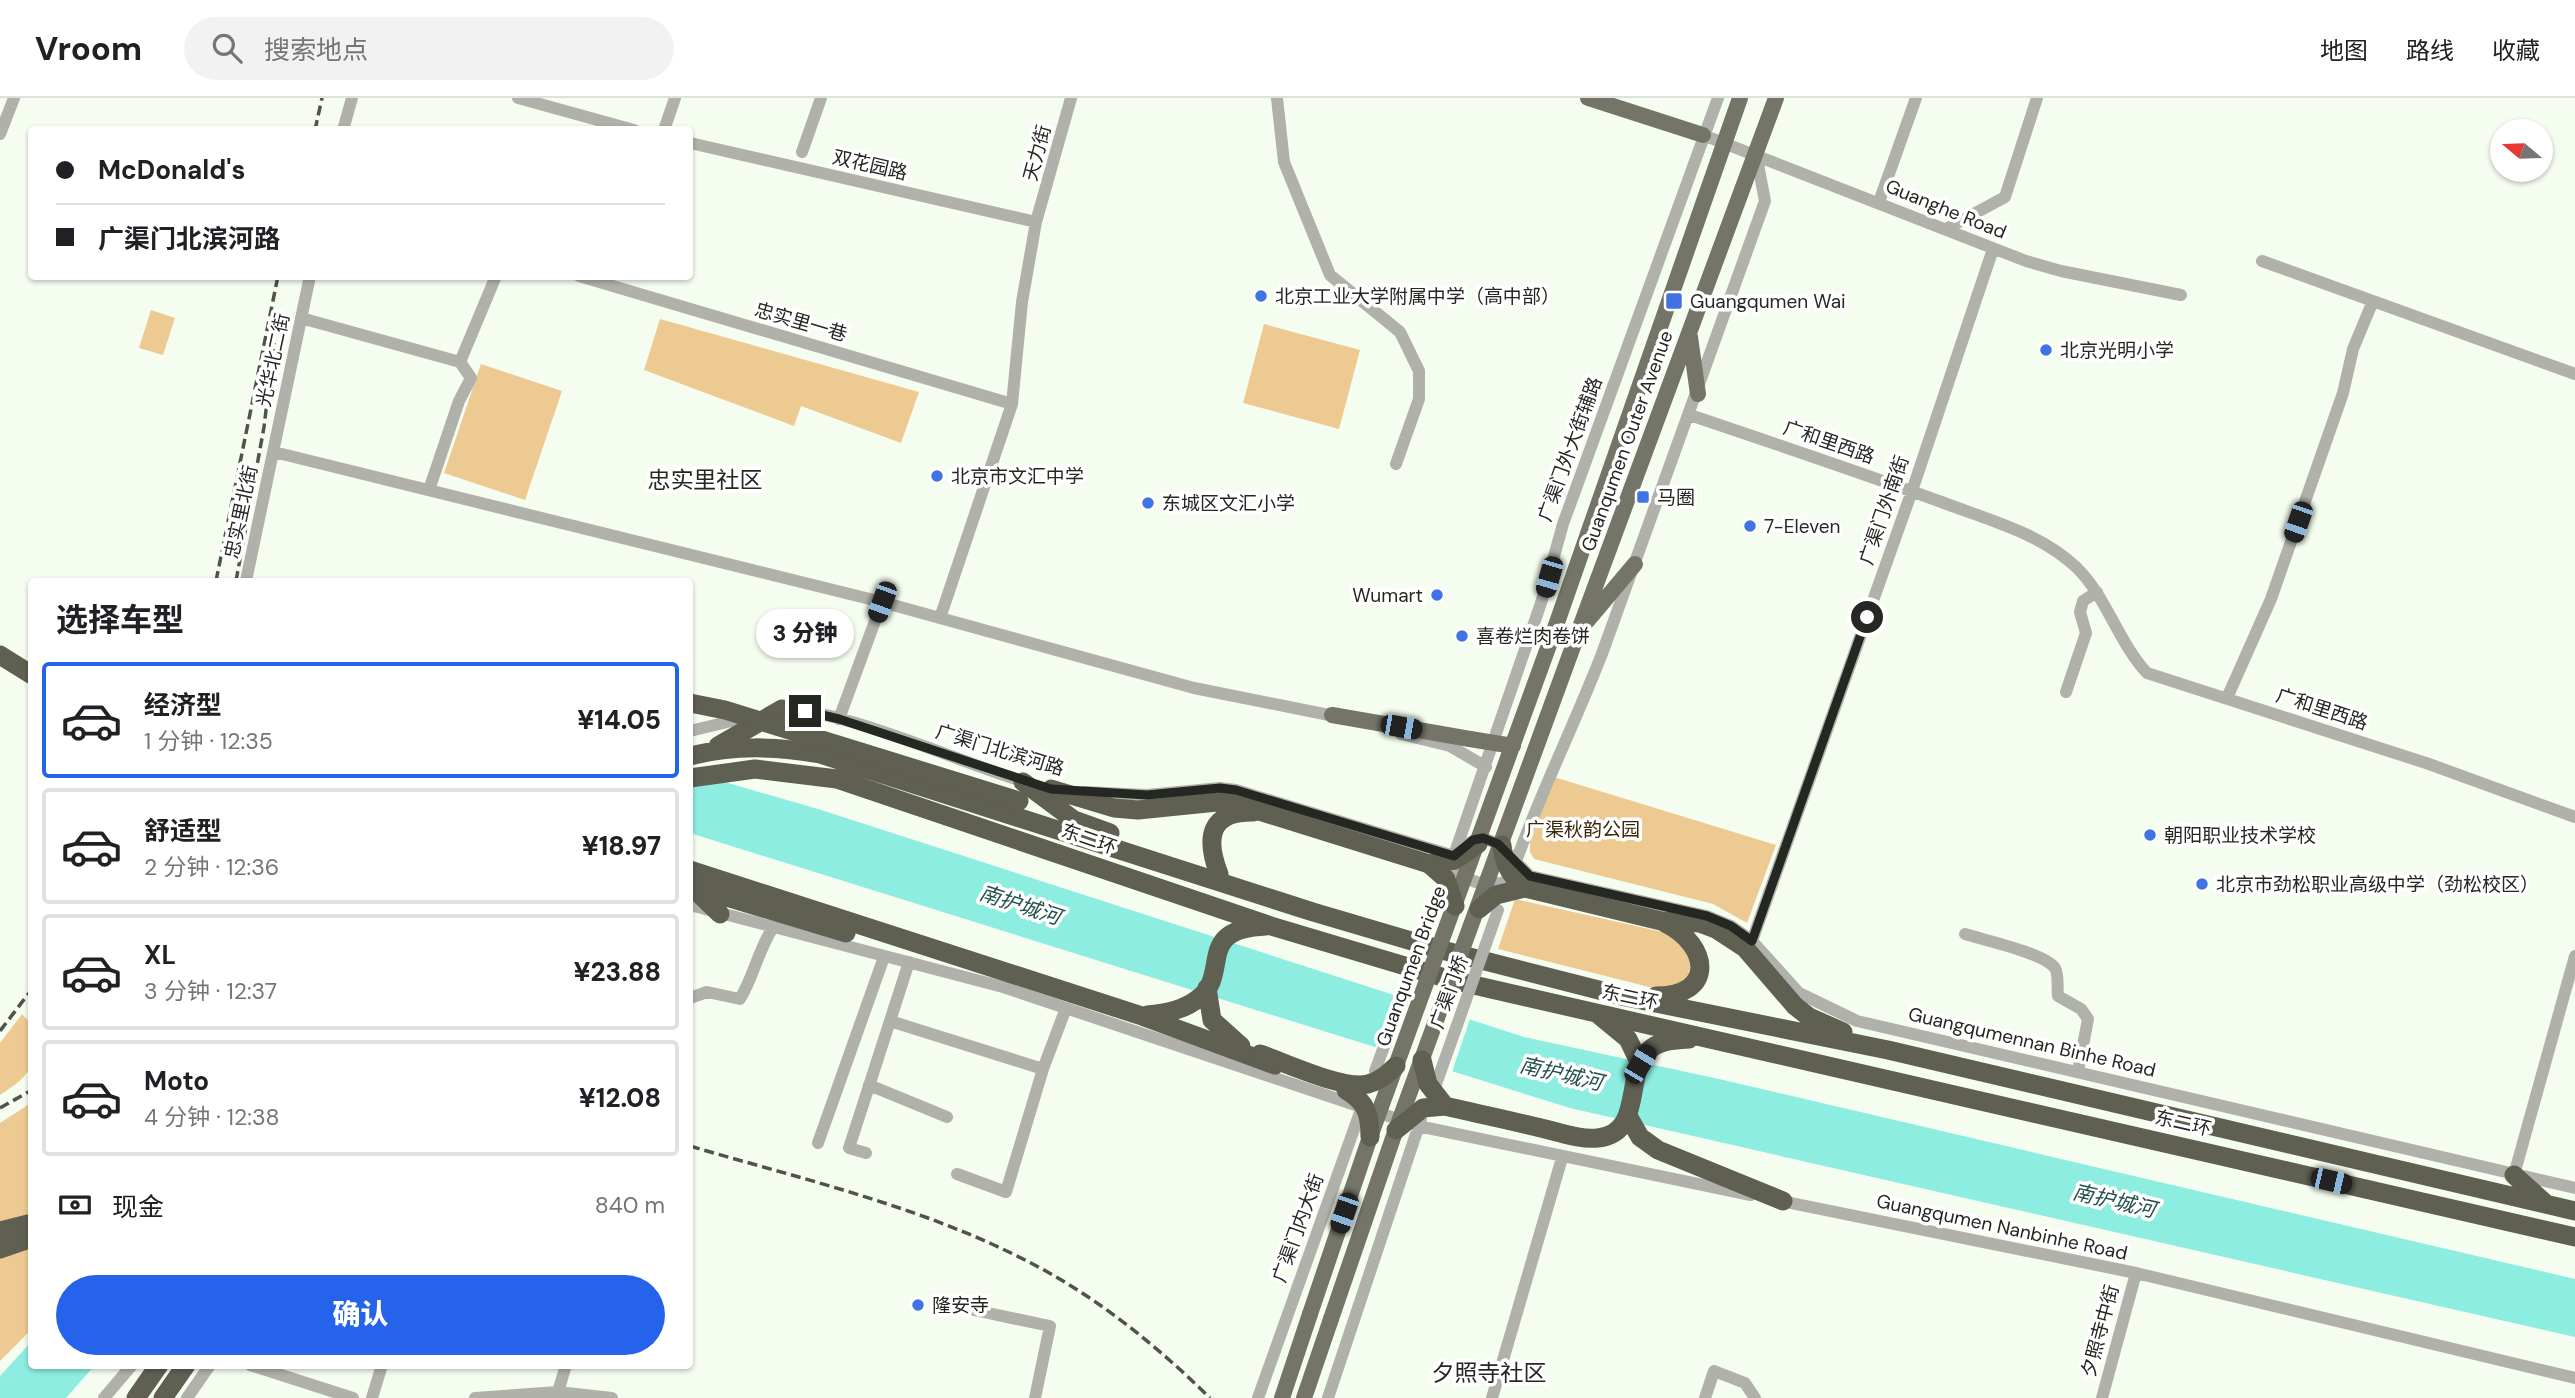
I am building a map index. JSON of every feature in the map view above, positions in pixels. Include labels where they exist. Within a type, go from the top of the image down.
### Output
[{"type":"highway","points":[[0,654],[28,672]]},
{"type":"highway","points":[[0,666],[28,684]]},
{"type":"highway","points":[[693,704],[725,709],[1021,791],[1074,820],[1313,912]]},
{"type":"highway","points":[[699,754],[782,709]]},
{"type":"highway","name":"东二环","points":[[699,754],[743,746],[782,748],[849,762],[1313,912],[1442,950],[1626,997],[1888,1050],[2575,1211]]},
{"type":"highway","name":"东二环","points":[[693,778],[754,769],[837,779],[1271,926],[1452,980],[2575,1237]]},
{"type":"highway","points":[[1051,789],[1114,808],[1173,808],[1227,801],[1267,812],[1429,864],[1446,880],[1447,902]]},
{"type":"highway","points":[[1219,874],[1210,840],[1215,827],[1221,820],[1242,812],[1267,812]]},
{"type":"highway","points":[[1429,864],[1455,860],[1478,844]]},
{"type":"highway","points":[[1502,845],[1506,865],[1517,884]]},
{"type":"highway","points":[[1488,909],[1496,895],[1517,884],[1661,921],[1700,923],[1732,937],[1795,1006],[1809,1017],[1888,1050]]},
{"type":"highway","points":[[693,888],[910,952],[967,960],[1142,1016],[1346,1090],[1365,1105],[1370,1117],[1370,1137]]},
{"type":"highway","points":[[693,890],[720,914]]},
{"type":"highway","points":[[1626,997],[1680,994],[1692,987],[1698,978],[1701,968],[1694,947],[1680,931],[1661,921]]},
{"type":"highway","points":[[1142,1016],[1178,1009],[1200,998],[1207,988],[1222,943],[1236,931],[1271,926]]},
{"type":"highway","points":[[967,960],[1003,987]]},
{"type":"highway","points":[[1207,988],[1212,1020],[1235,1044],[1348,1083],[1366,1085],[1382,1080],[1396,1066]]},
{"type":"highway","points":[[1596,1013],[1628,1039],[1640,1064]]},
{"type":"highway","points":[[1396,1130],[1423,1108],[1445,1106],[1587,1138],[1607,1136],[1617,1130],[1628,1116],[1640,1064],[1648,1051],[1668,1041],[1706,1037]]},
{"type":"highway","points":[[1422,1059],[1428,1084],[1445,1106]]},
{"type":"highway","points":[[1628,1116],[1640,1137],[1658,1150],[1783,1201]]},
{"type":"highway","points":[[2514,1175],[2545,1204]]},
{"type":"highway","points":[[0,1231],[28,1224]]},
{"type":"highway","points":[[0,1249],[28,1239]]},
{"type":"highway","points":[[136,1397],[146,1369]]},
{"type":"highway","points":[[136,1397],[156,1369]]},
{"type":"highway","points":[[163,1398],[183,1369]]},
{"type":"main road","points":[[1588,98],[1703,135]]},
{"type":"main road","name":"Guanqumen Outer Avenue","points":[[1553,634],[1740,98]]},
{"type":"main road","name":"Guanqumen Outer Avenue","points":[[1577,636],[1776,98]]},
{"type":"main road","points":[[1689,333],[1698,394]]},
{"type":"main road","points":[[1304,1398],[1422,1059],[1488,909],[1502,845],[1577,636],[1635,564]]},
{"type":"main road","name":"Guanqumen Bridge","points":[[1282,1398],[1396,1066],[1447,902],[1478,844],[1553,634]]},
{"type":"main road","points":[[1332,715],[1513,746]]},
{"type":"street","points":[[0,134],[15,98]]},
{"type":"street","points":[[344,126],[352,98]]},
{"type":"street","points":[[518,98],[612,126]]},
{"type":"street","points":[[665,126],[675,98]]},
{"type":"street","points":[[802,152],[821,98]]},
{"type":"street","name":"天力街","points":[[940,618],[1012,404],[1022,302],[1037,220],[1071,98]]},
{"type":"street","points":[[1276,98],[1284,162],[1329,275],[1400,332],[1419,372],[1419,399],[1396,464]]},
{"type":"street","name":"广渠门外大街辅路","points":[[1447,902],[1453,860],[1541,603],[1563,524],[1717,98]]},
{"type":"street","points":[[1879,202],[1916,98]]},
{"type":"street","points":[[1946,229],[2005,197],[2037,98]]},
{"type":"street","name":"Guanghe Road","points":[[1703,135],[1993,249],[2061,271],[2181,295]]},
{"type":"street","name":"双花园路","points":[[693,144],[1037,220]]},
{"type":"street","points":[[1517,884],[1515,863],[1530,820],[1579,713],[1698,394],[1765,201],[1756,154]]},
{"type":"street","name":"广渠门外南街","points":[[1752,941],[1912,491],[1993,249]]},
{"type":"street","points":[[2262,261],[2575,374]]},
{"type":"street","name":"光华北二街","points":[[274,452],[309,280]]},
{"type":"street","points":[[460,362],[494,280]]},
{"type":"street","name":"忠实里一巷","points":[[593,280],[1012,404]]},
{"type":"street","points":[[2227,698],[2271,599],[2343,394],[2353,349],[2373,301]]},
{"type":"street","points":[[301,318],[460,362],[471,378],[459,401],[429,490]]},
{"type":"street","name":"广和里西路","points":[[1690,415],[1912,491],[2036,539],[2077,567],[2096,592],[2133,658],[2147,673],[2429,764],[2575,817]]},
{"type":"street","points":[[274,452],[882,602],[1194,688],[1332,715],[1450,747],[1486,767]]},
{"type":"street","name":"忠实里北街","points":[[247,578],[274,452]]},
{"type":"street","points":[[2066,692],[2086,633],[2080,612],[2084,601],[2096,592]]},
{"type":"street","points":[[839,719],[882,602]]},
{"type":"street","name":"广渠门北滨河路","points":[[693,727],[782,709],[839,719],[1021,791],[1051,789],[1147,795],[1220,788],[1236,790],[1453,860],[1460,875],[1483,885],[1517,884]]},
{"type":"street","name":"Guangqumennan Binhe Road","points":[[1453,860],[1473,840],[1483,838],[1498,844],[1530,876],[1707,916],[1731,926],[1752,941],[1799,993],[1857,1021],[2575,1188]]},
{"type":"street","name":"广渠门内大街","points":[[1258,1398],[1375,1070],[1447,902]]},
{"type":"street","name":"广渠门桥","points":[[1418,1126],[1435,1087],[1488,909]]},
{"type":"street","points":[[720,914],[884,957],[910,952],[1003,987],[1362,1107]]},
{"type":"street","points":[[693,997],[706,992],[740,999],[754,977],[762,945],[772,929]]},
{"type":"street","points":[[1965,934],[2041,958],[2053,966],[2057,972],[2058,996],[2081,1009],[2088,1019],[2078,1073]]},
{"type":"street","points":[[866,1153],[849,1148],[910,952]]},
{"type":"street","points":[[2514,1175],[2575,956]]},
{"type":"street","points":[[817,1143],[884,957]]},
{"type":"street","points":[[957,1174],[1006,1192],[1043,1069],[1066,1008]]},
{"type":"street","points":[[890,1021],[1043,1069]]},
{"type":"street","points":[[869,1085],[947,1117]]},
{"type":"street","name":"Guangqumen Nanbinhe Road","points":[[1362,1107],[1418,1126],[1562,1158],[2136,1273],[2575,1378]]},
{"type":"street","points":[[1328,1398],[1418,1126]]},
{"type":"street","points":[[1492,1398],[1562,1158]]},
{"type":"street","name":"夕照寺中街","points":[[2102,1398],[2136,1273]]},
{"type":"street","points":[[974,1310],[1050,1326],[1035,1398]]},
{"type":"street","points":[[104,1398],[129,1369]]},
{"type":"street","points":[[187,1398],[207,1369]]},
{"type":"street","points":[[263,1369],[354,1398]]},
{"type":"street","points":[[372,1398],[381,1369]]},
{"type":"street","points":[[558,1392],[565,1369]]},
{"type":"street","points":[[1705,1398],[1714,1371],[1745,1383],[1755,1398]]},
{"type":"street","points":[[475,1398],[558,1392],[612,1398]]},
{"type":"green space","points":[[151,310],[175,318],[163,355],[139,348]]},
{"type":"green space","points":[[660,319],[919,392],[901,443],[801,406],[794,426],[644,370]]},
{"type":"green space","points":[[1264,324],[1360,350],[1339,429],[1243,403]]},
{"type":"green space","points":[[481,364],[562,391],[525,500],[444,473]]},
{"type":"green space","name":"广渠秋韵公园","points":[[1554,777],[1776,845],[1747,923],[1713,904],[1534,859],[1530,852],[1530,843]]},
{"type":"green space","points":[[1515,899],[1676,935],[1693,951],[1688,980],[1661,990],[1498,949]]},
{"type":"green space","points":[[22,1014],[28,1021],[28,1071],[21,1080],[0,1095],[0,1043]]},
{"type":"green space","points":[[28,1105],[28,1333],[0,1361],[0,1123]]},
{"type":"water","name":"南护城河","points":[[693,773],[818,809],[1524,1037],[1719,1079],[2575,1279],[2575,1337],[1570,1108],[693,834]]},
{"type":"water","points":[[28,1345],[28,1369],[91,1369],[66,1398],[0,1398],[0,1376]]},
{"type":"pier","points":[[1395,992],[1471,1016],[1451,1075],[1374,1052]]},
{"type":"railway","points":[[316,126],[322,98]]},
{"type":"railway","points":[[217,578],[277,280]]},
{"type":"railway","points":[[237,578],[264,427],[274,343]]},
{"type":"railway","points":[[0,1031],[28,994]]},
{"type":"railway","points":[[0,1108],[28,1092]]},
{"type":"railway","points":[[693,1147],[894,1206],[974,1236],[1013,1254],[1041,1268],[1118,1318],[1142,1336],[1210,1398]]},
{"type":"place","name":"北京工业大学附属中学（高中部）","points":[[1261,296]]},
{"type":"place","name":"Guangqumen Wai","points":[[1674,301]]},
{"type":"place","name":"北京光明小学","points":[[2046,350]]},
{"type":"place","name":"北京市文汇中学","points":[[937,476]]},
{"type":"place","name":"马圈","points":[[1643,497]]},
{"type":"place","name":"东城区文汇小学","points":[[1148,503]]},
{"type":"place","name":"7-Eleven","points":[[1750,526]]},
{"type":"place","name":"Wumart","points":[[1437,595]]},
{"type":"place","name":"喜卷烂肉卷饼","points":[[1462,636]]},
{"type":"place","name":"朝阳职业技术学校","points":[[2150,835]]},
{"type":"place","name":"北京市劲松职业高级中学（劲松校区）","points":[[2202,884]]},
{"type":"place","name":"隆安寺","points":[[918,1305]]},
{"type":"district","name":"忠实里社区","points":[[705,480]]},
{"type":"district","name":"夕照寺社区","points":[[1489,1373]]},
{"type":"route","points":[[805,711],[839,719],[1023,782],[1051,789],[1147,795],[1198,789],[1236,790],[1454,856],[1473,840],[1483,838],[1507,851],[1515,863],[1530,876],[1707,916],[1731,926],[1752,941],[1867,617]]}]
